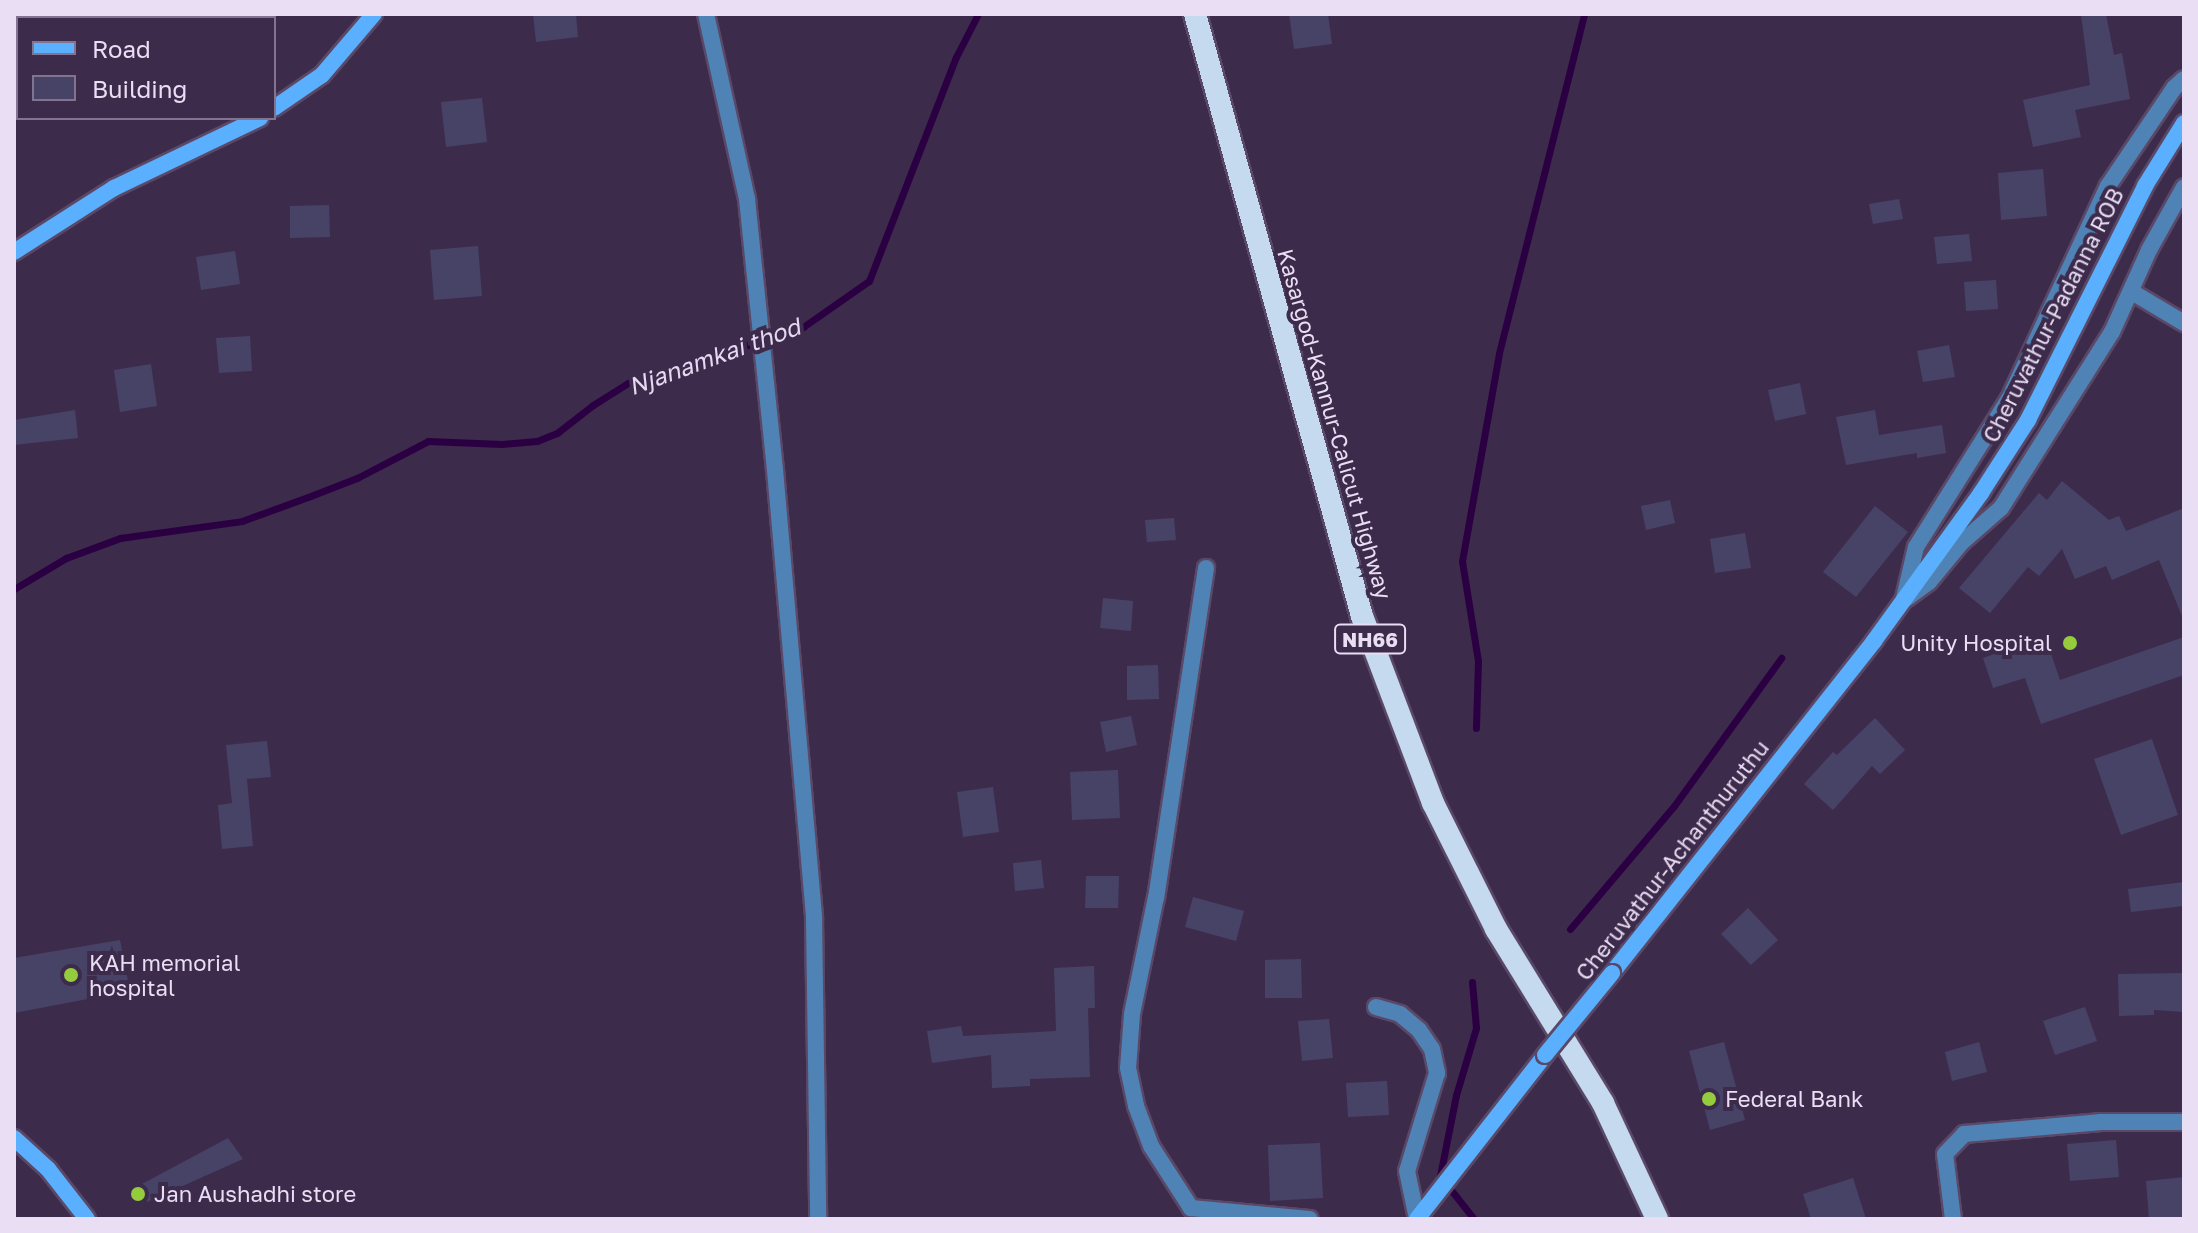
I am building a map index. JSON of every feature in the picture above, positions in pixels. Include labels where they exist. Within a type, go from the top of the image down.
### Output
[{"type":"highway","name":"Kasargod-Kannur-Calicut Highway","points":[[1195,14],[1362,616],[1433,803],[1496,929],[1603,1103],[1657,1219]]},
{"type":"main road","points":[[276,107],[322,75],[374,14]]},
{"type":"main road","points":[[14,252],[114,188],[256,120]]},
{"type":"main road","name":"Cheruvathur-Padanna ROB","points":[[1956,525],[2028,420],[2145,186],[2184,123]]},
{"type":"main road","name":"Cheruvathur-Achanthuruthu","points":[[1419,1217],[1903,601],[1956,525]]},
{"type":"main road","points":[[14,1138],[48,1169],[87,1219]]},
{"type":"street","points":[[706,14],[747,199],[775,470],[814,917],[818,1219]]},
{"type":"street","points":[[1903,601],[1916,547],[2009,399],[2108,186],[2184,79]]},
{"type":"street","points":[[1903,601],[1929,582],[1961,543],[2001,508],[2073,398],[2132,292],[2149,250],[2184,187]]},
{"type":"street","points":[[2132,292],[2184,323]]},
{"type":"street","points":[[1206,568],[1156,897],[1132,1014],[1128,1068],[1136,1106],[1151,1146],[1191,1208],[1309,1219]]},
{"type":"street","points":[[1376,1007],[1400,1014],[1419,1030],[1432,1049],[1435,1061],[1437,1073],[1407,1171],[1419,1217]]},
{"type":"street","points":[[1953,1219],[1945,1154],[1964,1134],[2101,1122],[2184,1122]]},
{"type":"building","points":[[533,14],[576,14],[578,37],[536,42]]},
{"type":"building","points":[[1289,14],[1328,14],[1332,44],[1294,49]]},
{"type":"building","points":[[2081,14],[2106,14],[2114,55],[2122,53],[2130,99],[2075,110],[2081,137],[2033,147],[2023,100],[2090,85]]},
{"type":"building","points":[[482,98],[487,142],[446,147],[441,102]]},
{"type":"building","points":[[2043,169],[2047,216],[2001,220],[1998,173]]},
{"type":"building","points":[[1899,199],[1903,219],[1873,224],[1869,204]]},
{"type":"building","points":[[329,205],[330,237],[290,238],[290,206]]},
{"type":"building","points":[[1969,234],[1972,261],[1937,264],[1934,237]]},
{"type":"building","points":[[478,246],[482,296],[434,300],[430,250]]},
{"type":"building","points":[[235,251],[240,284],[201,290],[196,257]]},
{"type":"building","points":[[1996,280],[1998,309],[1966,311],[1964,282]]},
{"type":"building","points":[[250,336],[252,371],[219,373],[216,338]]},
{"type":"building","points":[[1949,345],[1955,377],[1923,382],[1917,351]]},
{"type":"building","points":[[151,364],[157,406],[120,412],[114,370]]},
{"type":"building","points":[[1800,383],[1806,414],[1775,421],[1768,390]]},
{"type":"building","points":[[75,410],[78,438],[14,445],[14,420]]},
{"type":"building","points":[[1875,410],[1879,435],[1942,425],[1946,453],[1917,458],[1917,453],[1846,465],[1836,417]]},
{"type":"building","points":[[2062,481],[2109,520],[2119,516],[2126,531],[2184,508],[2184,621],[2159,560],[2112,580],[2106,566],[2075,579],[2062,549],[2039,576],[2028,567],[1990,613],[1959,588],[2039,493],[2047,500]]},
{"type":"building","points":[[1670,500],[1675,523],[1646,530],[1641,506]]},
{"type":"building","points":[[1875,506],[1908,532],[1856,597],[1823,572]]},
{"type":"building","points":[[1174,518],[1176,540],[1147,542],[1145,520]]},
{"type":"building","points":[[1745,533],[1751,568],[1715,573],[1710,539]]},
{"type":"building","points":[[1103,598],[1133,601],[1131,631],[1100,628]]},
{"type":"building","name":"Unity Hospital","points":[[2045,636],[2060,680],[2184,637],[2184,675],[2041,724],[2025,678],[1993,688],[1983,658]]},
{"type":"building","points":[[1158,665],[1159,699],[1127,700],[1127,666]]},
{"type":"building","points":[[1131,716],[1137,745],[1106,752],[1100,722]]},
{"type":"building","points":[[1875,718],[1905,750],[1880,774],[1872,766],[1833,810],[1804,784],[1833,752],[1837,755]]},
{"type":"building","points":[[2152,739],[2178,815],[2121,835],[2094,759]]},
{"type":"building","points":[[267,741],[271,777],[247,779],[253,846],[222,849],[218,805],[232,803],[226,745]]},
{"type":"building","points":[[1118,770],[1120,818],[1072,820],[1070,772]]},
{"type":"building","points":[[993,787],[999,832],[963,837],[957,792]]},
{"type":"building","points":[[1041,860],[1044,888],[1015,891],[1013,863]]},
{"type":"building","points":[[1086,876],[1119,876],[1118,908],[1085,908]]},
{"type":"building","points":[[2184,882],[2184,906],[2131,912],[2128,889]]},
{"type":"building","points":[[1193,897],[1244,911],[1236,941],[1185,927]]},
{"type":"building","points":[[1748,908],[1778,940],[1751,965],[1721,934]]},
{"type":"building","name":"KAH memorial hospital","points":[[120,940],[130,991],[14,1013],[14,958]]},
{"type":"building","points":[[1301,959],[1302,998],[1265,998],[1265,960]]},
{"type":"building","points":[[1094,966],[1095,1008],[1088,1008],[1090,1077],[1030,1079],[1030,1086],[992,1088],[991,1055],[932,1063],[927,1031],[961,1026],[963,1036],[1056,1031],[1054,968]]},
{"type":"building","points":[[2184,973],[2184,1012],[2154,1010],[2154,1015],[2119,1016],[2118,974]]},
{"type":"building","points":[[2085,1007],[2097,1041],[2055,1055],[2043,1021]]},
{"type":"building","points":[[1329,1019],[1333,1058],[1302,1061],[1298,1021]]},
{"type":"building","points":[[1724,1042],[1745,1120],[1710,1130],[1689,1051]]},
{"type":"building","points":[[1979,1042],[1987,1072],[1952,1081],[1945,1052]]},
{"type":"building","points":[[1387,1081],[1389,1115],[1348,1117],[1346,1083]]},
{"type":"building","points":[[228,1138],[243,1159],[147,1202],[140,1185]]},
{"type":"building","points":[[2116,1140],[2119,1177],[2070,1181],[2067,1144]]},
{"type":"building","points":[[1320,1143],[1323,1198],[1270,1201],[1268,1145]]},
{"type":"building","points":[[2184,1177],[2184,1219],[2149,1219],[2146,1181]]},
{"type":"building","points":[[1853,1178],[1866,1219],[1811,1219],[1803,1194]]},
{"type":"waterway","name":"Njanamkai thod","points":[[14,589],[66,558],[120,538],[242,521],[357,478],[428,441],[502,444],[537,441],[557,433],[628,383],[803,327],[869,281],[956,57],[978,14]]},
{"type":"waterway","points":[[1476,728],[1478,661],[1462,561],[1499,353],[1584,14]]},
{"type":"waterway","points":[[1570,929],[1674,806],[1781,658]]},
{"type":"waterway","points":[[1472,982],[1476,1028],[1456,1095],[1440,1176],[1474,1219]]},
{"type":"place","name":"Unity Hospital","points":[[2070,643]]},
{"type":"place","name":"KAH memorial hospital","points":[[71,975]]},
{"type":"place","name":"Federal Bank","points":[[1709,1099]]},
{"type":"place","name":"Jan Aushadhi store","points":[[138,1194]]}]
